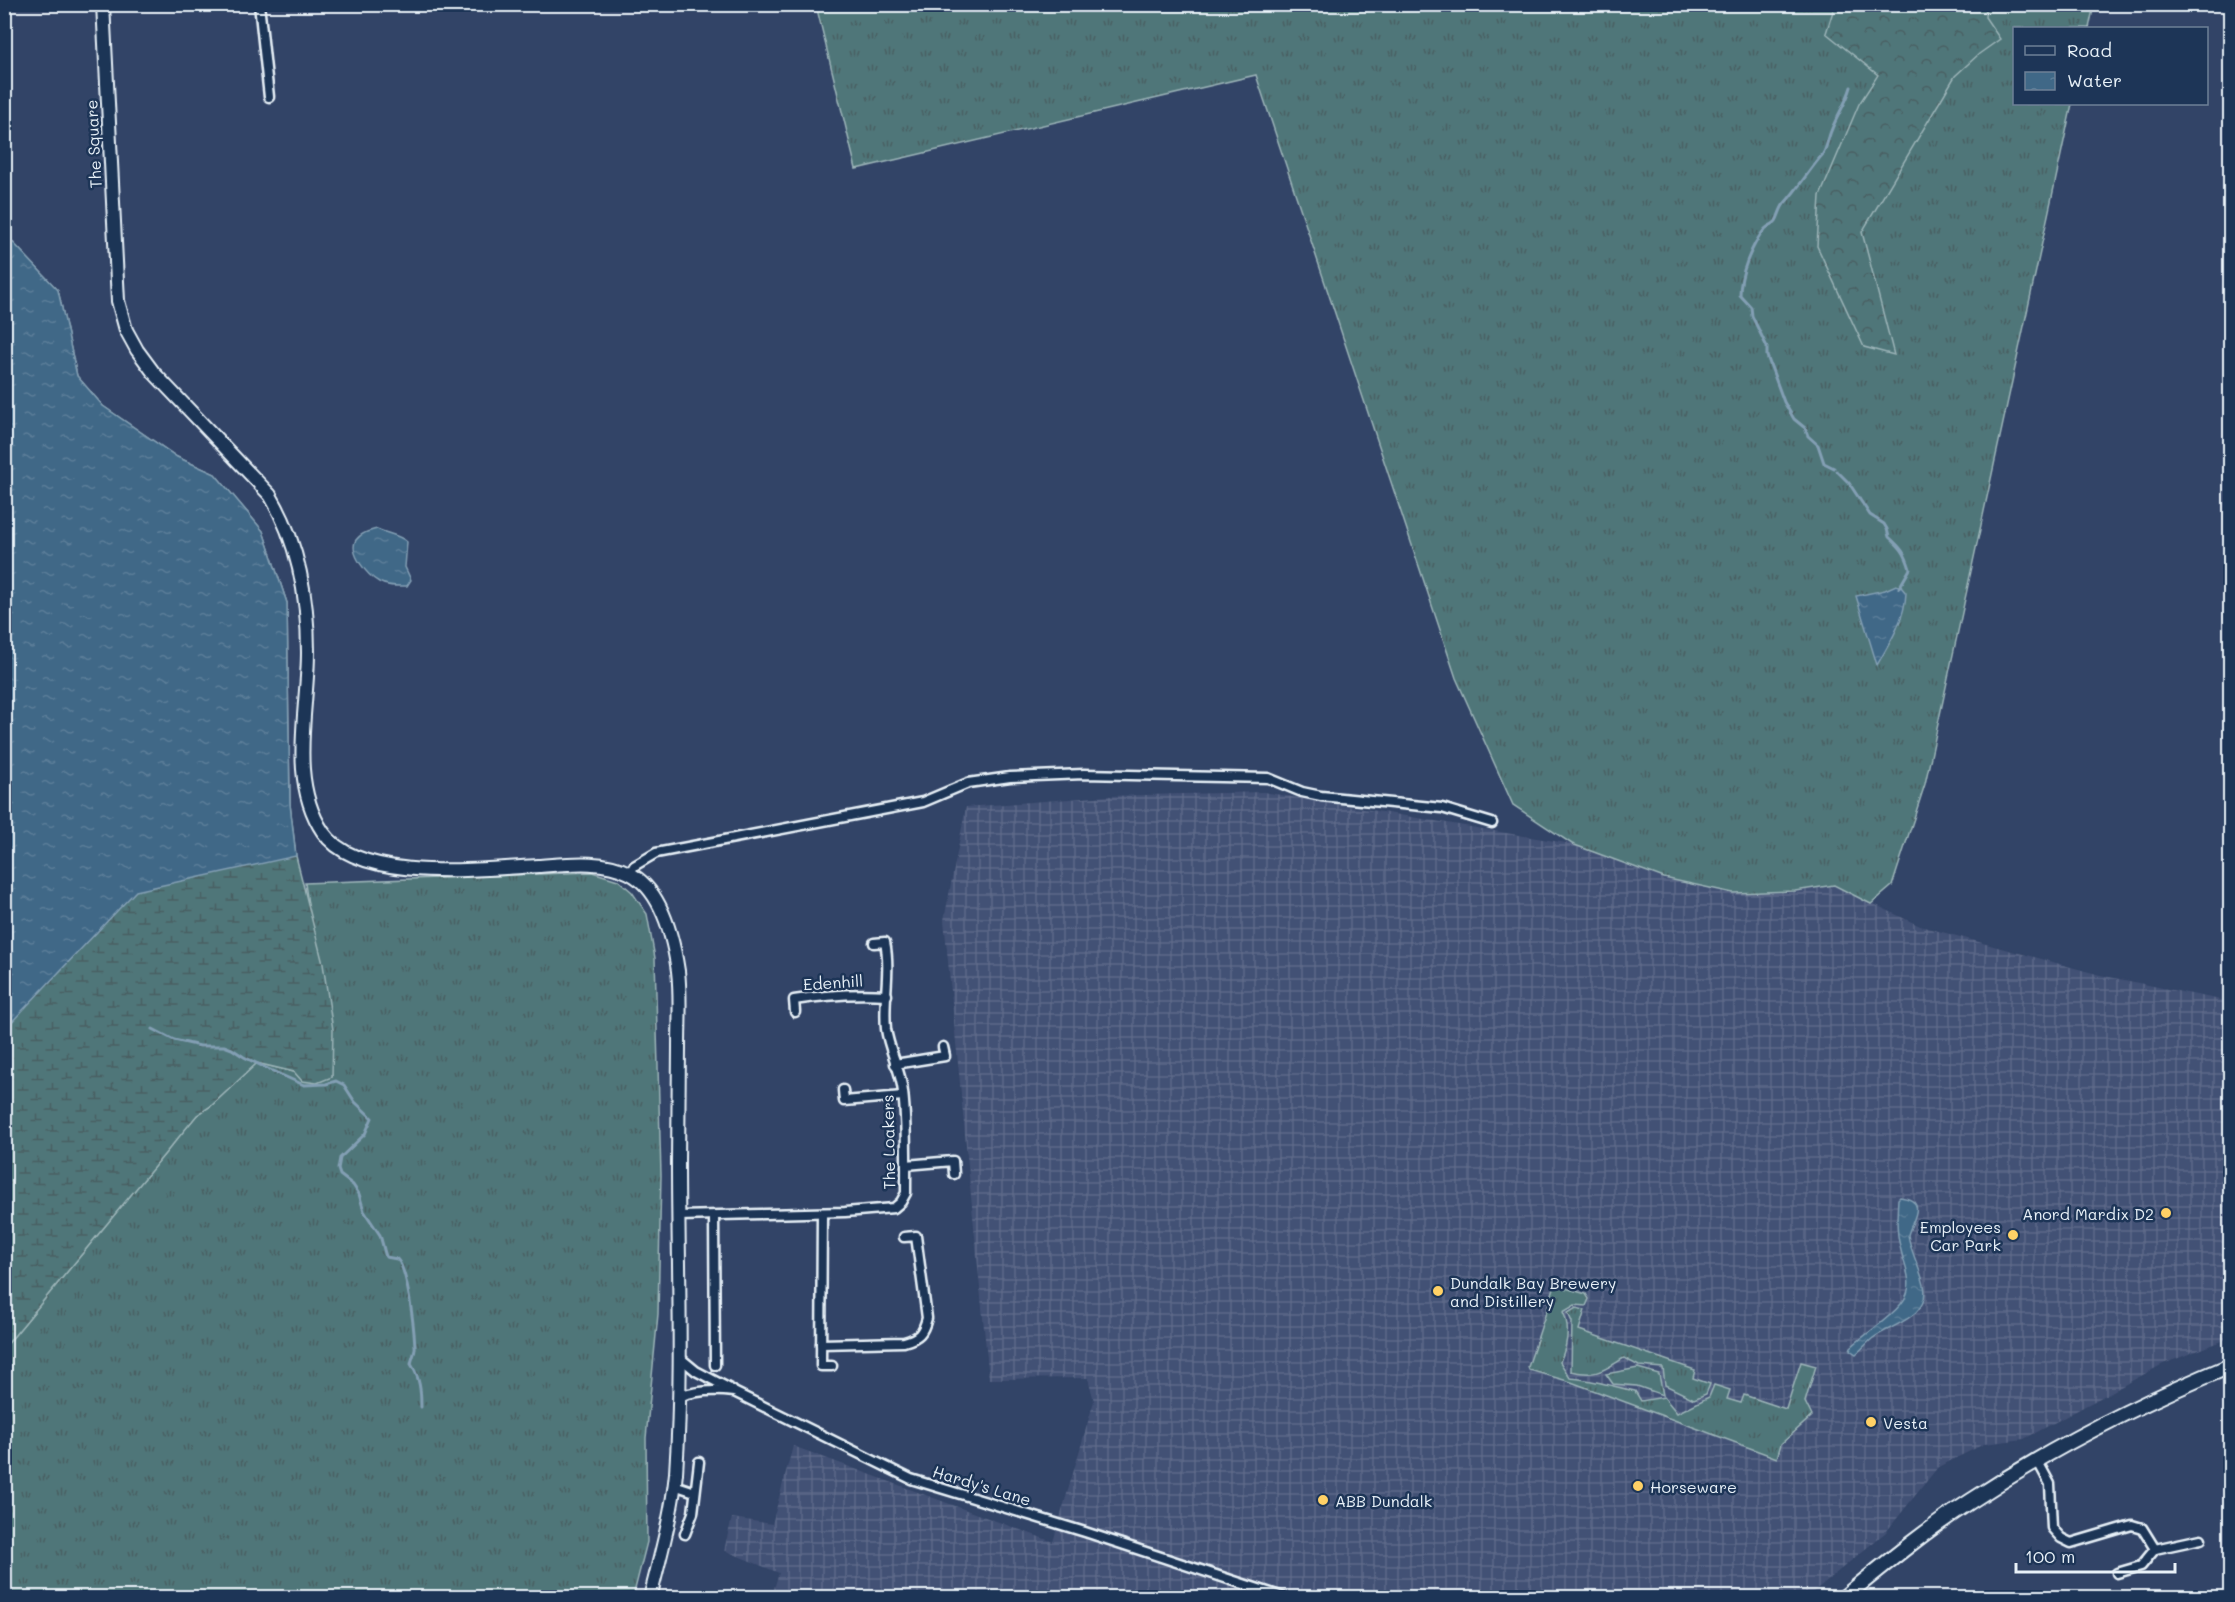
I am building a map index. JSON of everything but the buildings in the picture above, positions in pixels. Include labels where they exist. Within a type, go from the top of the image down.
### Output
[{"type":"main road","name":"The Square","points":[[103,4],[118,301],[126,330],[137,350],[178,399],[270,495],[283,517],[298,564],[307,621],[308,651],[302,746],[304,776],[310,806],[322,831],[334,845],[355,858],[402,868],[469,869],[596,864],[630,873]]},
{"type":"main road","points":[[630,873],[644,884],[655,899],[672,944],[678,970],[680,998],[679,1397],[674,1485],[667,1532],[650,1598]]},
{"type":"main road","points":[[1843,1598],[1962,1507],[2037,1460],[2101,1424],[2178,1387],[2230,1366]]},
{"type":"street","points":[[258,4],[268,96]]},
{"type":"street","points":[[630,873],[634,866],[656,853],[923,802],[968,783],[1010,777],[1084,774],[1268,778],[1302,792],[1321,796],[1442,808],[1492,823]]},
{"type":"street","name":"The Loakers","points":[[678,1216],[822,1213],[894,1208],[901,1202],[906,1193],[903,1096],[886,1030],[888,976],[885,942],[874,944]]},
{"type":"street","name":"Edenhill","points":[[795,1012],[794,1000],[814,996],[858,993],[886,995]]},
{"type":"street","points":[[895,1065],[945,1056],[943,1047]]},
{"type":"street","points":[[843,1089],[844,1101],[903,1096]]},
{"type":"street","points":[[906,1164],[952,1161],[954,1174]]},
{"type":"street","points":[[822,1213],[821,1366],[832,1366]]},
{"type":"street","points":[[714,1216],[715,1365]]},
{"type":"street","points":[[821,1344],[904,1342],[917,1338],[923,1331],[927,1318],[916,1236],[904,1237]]},
{"type":"street","points":[[679,1357],[696,1371],[734,1392]]},
{"type":"street","name":"Hardy's Lane","points":[[679,1397],[710,1390],[734,1392],[911,1479],[1074,1528],[1286,1598]]},
{"type":"street","points":[[2037,1460],[2050,1484],[2052,1528],[2061,1538],[2071,1543],[2132,1525],[2142,1528],[2155,1549]]},
{"type":"street","points":[[685,1534],[693,1513],[699,1462]]},
{"type":"street","points":[[674,1485],[695,1492]]},
{"type":"street","points":[[2117,1573],[2141,1566],[2155,1549],[2201,1539]]},
{"type":"shaded area","points":[[1263,792],[1572,844],[1664,878],[1733,893],[1795,891],[1834,885],[1920,926],[2100,975],[2230,1002],[2230,1338],[2163,1364],[2024,1439],[1984,1444],[1938,1467],[1886,1532],[1807,1597],[771,1598],[779,1573],[724,1550],[732,1518],[772,1524],[793,1446],[1053,1542],[1094,1401],[1088,1378],[989,1379],[944,920],[966,807],[1108,796]]},
{"type":"green space","points":[[816,5],[2094,5],[2089,27],[2013,27],[2013,105],[2072,105],[1925,784],[1892,886],[1871,904],[1834,885],[1795,891],[1733,893],[1664,878],[1572,844],[1513,805],[1456,678],[1256,75],[856,169]]},
{"type":"green space","points":[[1835,5],[1986,5],[1985,17],[2000,39],[1955,76],[1862,232],[1894,355],[1864,347],[1817,246],[1820,196],[1859,104],[1878,75],[1826,33]]},
{"type":"green space","points":[[5,234],[58,290],[77,376],[103,406],[177,457],[215,474],[263,531],[287,603],[290,804],[296,856],[323,964],[333,1030],[332,1077],[317,1083],[302,1081],[294,1072],[257,1063],[211,1106],[197,1115],[5,1347]]},
{"type":"green space","points":[[592,872],[618,880],[632,892],[647,914],[655,958],[661,1175],[658,1314],[646,1438],[647,1542],[633,1597],[5,1598],[5,1347],[197,1115],[211,1106],[257,1063],[294,1072],[332,1077],[305,883]]},
{"type":"green space","points":[[1555,1285],[1586,1294],[1589,1299],[1586,1306],[1575,1305],[1563,1312],[1567,1324],[1567,1337],[1560,1362],[1570,1378],[1595,1381],[1635,1391],[1641,1401],[1664,1397],[1677,1413],[1709,1397],[1714,1385],[1730,1390],[1727,1399],[1741,1403],[1744,1395],[1786,1409],[1801,1362],[1816,1366],[1805,1402],[1812,1416],[1781,1444],[1777,1458],[1571,1382],[1529,1370],[1528,1367]]},
{"type":"green space","points":[[1576,1308],[1585,1310],[1579,1330],[1695,1370],[1693,1378],[1710,1384],[1706,1394],[1694,1399],[1665,1385],[1663,1368],[1639,1366],[1624,1358],[1599,1372],[1571,1371],[1572,1322],[1568,1313]]},
{"type":"green space","points":[[1638,1368],[1659,1374],[1663,1395],[1637,1386],[1613,1384],[1606,1374]]},
{"type":"water","points":[[5,234],[58,290],[77,376],[103,406],[177,457],[215,474],[263,531],[287,603],[290,804],[296,856],[136,891],[5,1029]]},
{"type":"water","points":[[377,529],[407,542],[405,567],[411,580],[407,586],[379,582],[360,564],[354,545],[356,540],[363,534]]},
{"type":"water","points":[[1896,585],[1906,593],[1903,612],[1877,665],[1856,596],[1885,590]]},
{"type":"water","points":[[1900,1197],[1914,1202],[1916,1207],[1908,1235],[1924,1285],[1925,1296],[1922,1305],[1909,1318],[1873,1338],[1856,1354],[1850,1350],[1851,1347],[1901,1304],[1908,1290],[1908,1276],[1897,1229],[1898,1199]]},
{"type":"waterway","points":[[1834,468],[1824,463],[1818,445],[1808,436],[1805,428],[1794,419],[1784,402],[1767,356],[1767,347],[1752,316],[1751,307],[1740,295],[1740,287],[1747,260],[1755,244],[1765,229],[1776,221],[1781,208],[1823,154],[1831,130],[1851,87]]},
{"type":"waterway","points":[[1837,471],[1849,483],[1870,515],[1884,524],[1889,537],[1904,554],[1910,569],[1899,588]]},
{"type":"waterway","points":[[153,1029],[174,1040],[200,1046],[224,1046],[304,1085],[336,1081],[344,1085],[355,1102],[372,1118],[365,1134],[340,1158],[338,1169],[340,1175],[353,1185],[359,1194],[364,1211],[380,1235],[386,1257],[397,1259],[401,1265],[410,1300],[415,1350],[411,1364],[419,1385],[421,1407]]},
{"type":"place","name":"Anord Mardix D2","points":[[2166,1213]]},
{"type":"place","name":"Employees Car Park","points":[[2013,1235]]},
{"type":"place","name":"Dundalk Bay Brewery and Distillery","points":[[1438,1291]]},
{"type":"place","name":"Vesta","points":[[1871,1422]]},
{"type":"place","name":"Horseware","points":[[1638,1486]]},
{"type":"place","name":"ABB Dundalk","points":[[1323,1500]]}]
